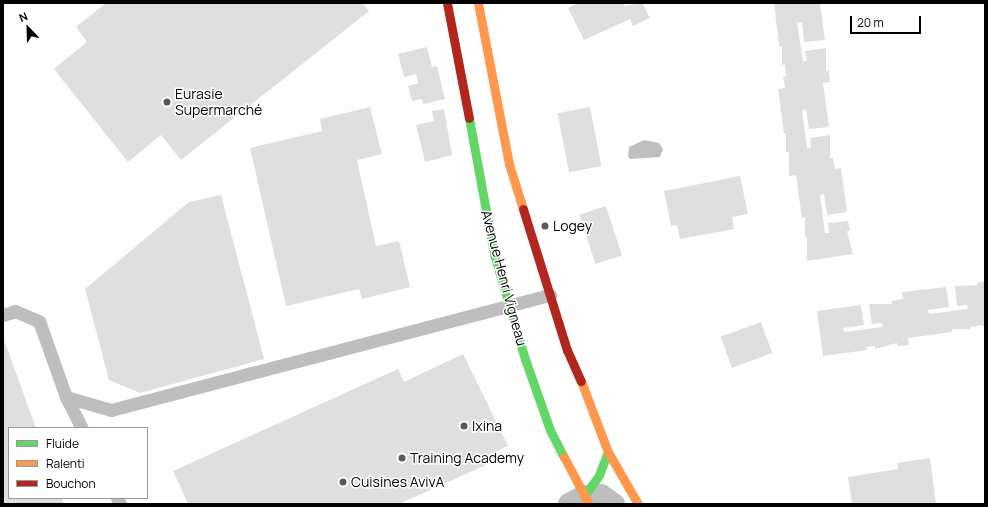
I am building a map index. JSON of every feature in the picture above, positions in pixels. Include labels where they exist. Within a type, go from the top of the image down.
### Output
[{"type":"street","name":"Avenue Henri Vigneau","points":[[447,3],[494,254],[550,430],[581,501]]},
{"type":"street","points":[[478,3],[509,164],[567,350],[594,411],[608,452],[638,504]]},
{"type":"street","points":[[581,501],[599,475],[608,452]]},
{"type":"street","points":[[581,501],[601,495],[614,504]]},
{"type":"lane","points":[[66,397],[111,410],[510,307],[550,295]]},
{"type":"lane","points":[[3,315],[15,311],[39,321],[66,397],[81,427]]},
{"type":"shaded area","points":[[644,140],[659,143],[663,149],[660,157],[630,159],[628,156],[629,147]]},
{"type":"building","name":"Eurasie Supermarché","points":[[106,3],[363,3],[369,11],[181,160],[161,135],[128,162],[54,69],[87,42],[76,27]]},
{"type":"building","points":[[578,3],[623,3],[625,6],[642,3],[650,18],[633,26],[630,19],[584,40],[568,8]]},
{"type":"building","points":[[774,3],[820,3],[825,40],[804,42],[802,22],[797,22],[803,61],[807,61],[805,51],[826,48],[826,71],[829,70],[830,82],[823,83],[829,127],[809,129],[806,109],[802,110],[807,148],[811,148],[810,138],[830,135],[830,158],[833,158],[835,169],[841,168],[847,212],[827,215],[824,194],[820,195],[825,233],[829,233],[828,223],[848,221],[850,231],[847,231],[853,254],[807,261],[805,218],[802,218],[796,175],[789,176],[789,152],[786,152],[786,133],[784,133],[778,89],[785,88],[783,77],[786,76],[785,64],[782,65],[782,46],[779,46]]},
{"type":"building","points":[[427,47],[432,67],[437,66],[445,99],[423,104],[422,99],[412,101],[408,86],[418,83],[416,74],[404,77],[398,54]]},
{"type":"building","points":[[370,107],[382,154],[357,160],[376,246],[399,241],[410,287],[362,299],[359,289],[286,306],[250,148],[322,131],[320,119]]},
{"type":"building","points":[[590,107],[601,166],[569,172],[558,113]]},
{"type":"building","points":[[444,109],[452,155],[425,162],[416,125],[434,121],[432,111]]},
{"type":"building","points":[[740,176],[748,214],[732,217],[734,229],[680,239],[677,225],[671,226],[664,191]]},
{"type":"building","points":[[221,195],[264,359],[140,393],[109,380],[85,289],[189,202]]},
{"type":"building","points":[[606,206],[622,255],[595,264],[579,215]]},
{"type":"building","points":[[985,281],[985,328],[982,325],[970,327],[971,329],[952,329],[952,332],[908,338],[909,345],[897,346],[897,343],[875,349],[875,346],[866,347],[867,350],[823,356],[817,311],[861,305],[864,325],[843,328],[844,332],[883,327],[882,323],[872,324],[869,304],[892,304],[892,301],[903,299],[902,292],[946,287],[949,307],[928,310],[929,314],[968,309],[967,305],[957,306],[955,286],[977,285],[977,283]]},
{"type":"building","points":[[761,322],[772,353],[732,368],[721,337]]},
{"type":"building","points":[[3,337],[36,427],[8,427],[8,499],[62,499],[64,504],[3,504]]},
{"type":"building","points":[[463,354],[508,446],[486,456],[486,465],[399,504],[188,504],[173,471],[398,369],[404,382]]},
{"type":"building","points":[[930,458],[936,504],[852,504],[848,477],[898,469],[897,463]]},
{"type":"traffic: fast","points":[[469,118],[494,254],[525,359],[550,430],[564,457]]},
{"type":"traffic: fast","points":[[584,496],[599,475],[608,452]]},
{"type":"traffic: slow","points":[[478,3],[509,164],[523,209]]},
{"type":"traffic: slow","points":[[581,381],[608,452],[638,504]]},
{"type":"traffic: slow","points":[[564,457],[589,504]]},
{"type":"traffic: jam","points":[[447,3],[469,118]]},
{"type":"traffic: jam","points":[[523,209],[567,350],[581,381]]},
{"type":"place","name":"Eurasie Supermarché","points":[[167,102]]},
{"type":"place","name":"Logey","points":[[545,226]]},
{"type":"place","name":"Ixina","points":[[464,426]]},
{"type":"place","name":"Training Academy","points":[[402,458]]},
{"type":"place","name":"Cuisines AvivA","points":[[343,482]]}]
